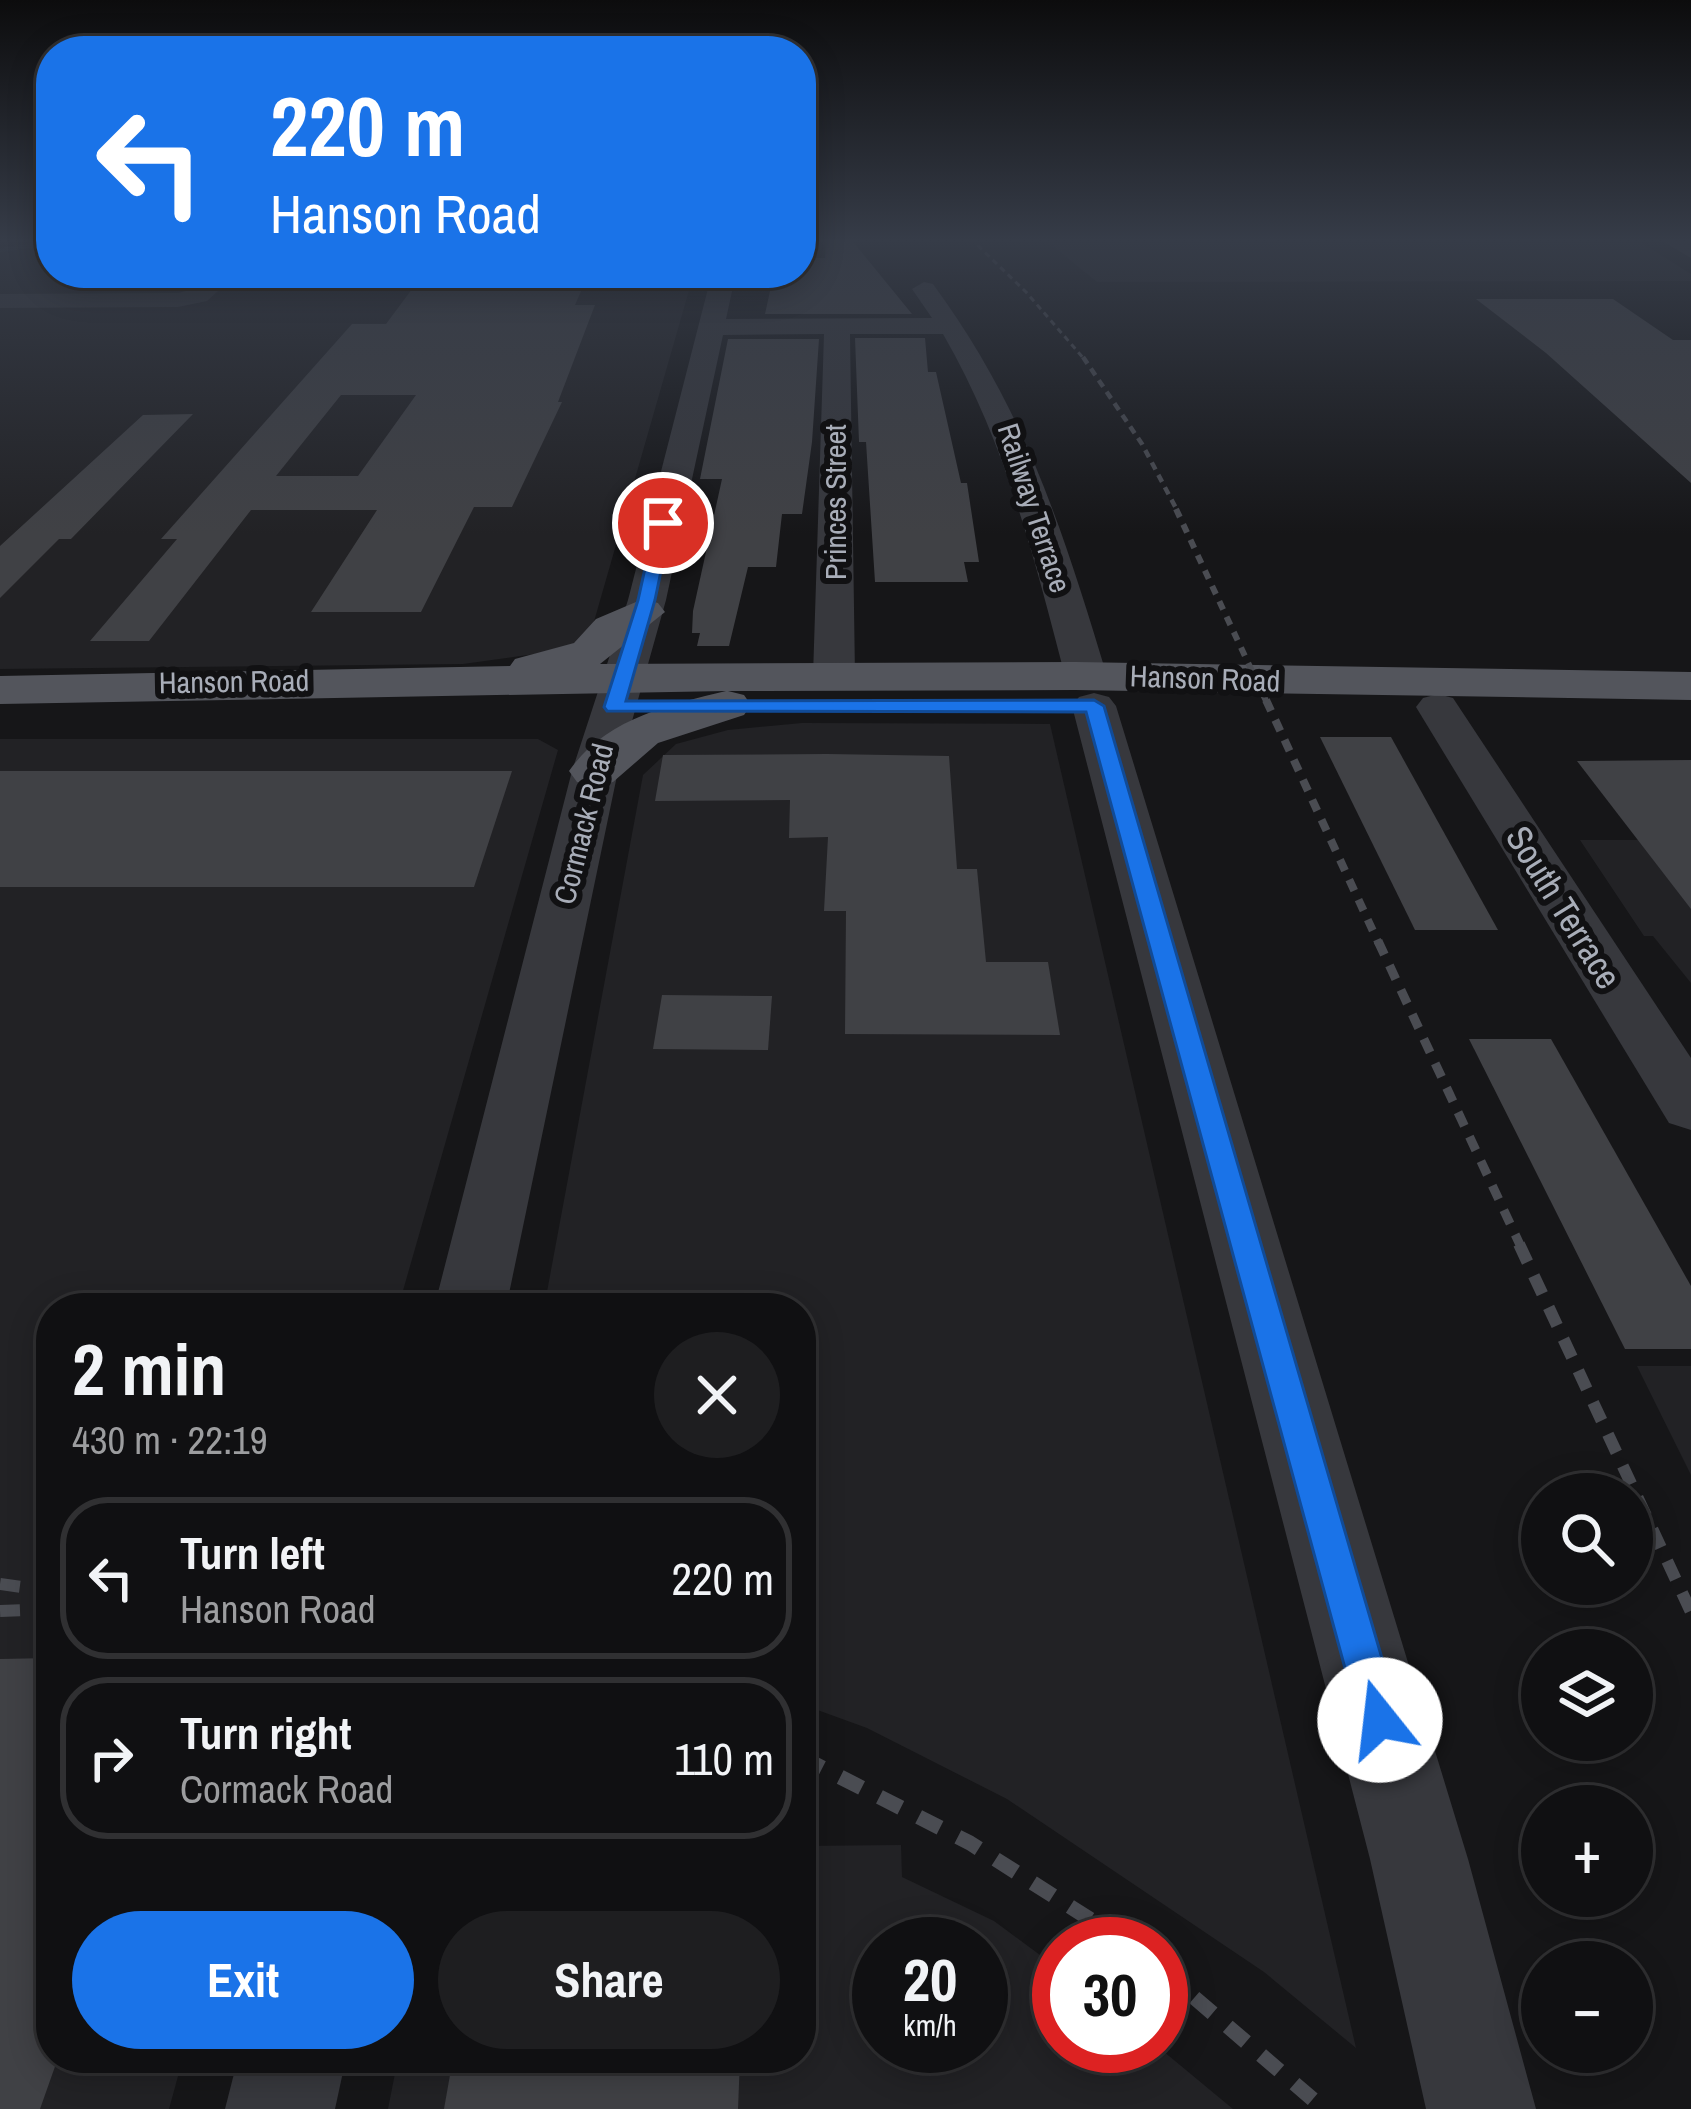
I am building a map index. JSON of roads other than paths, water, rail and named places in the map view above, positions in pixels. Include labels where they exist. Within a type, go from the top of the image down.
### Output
[{"type":"main road","points":[[645,606],[680,662],[713,691],[681,723],[631,734],[595,771],[579,716],[499,692],[602,646],[612,628],[645,606]]},
{"type":"main road","name":"Hanson Road","points":[[713,691],[834,676],[1438,707],[1691,709]]},
{"type":"main road","points":[[1438,707],[1450,697],[1494,685]]},
{"type":"main road","name":"Hanson Road","points":[[0,690],[1691,686]]},
{"type":"main road","name":"Hanson Road","points":[[0,706],[499,692]]},
{"type":"street","name":"Cormack Road","points":[[473,1293],[595,771],[645,606],[710,336]]},
{"type":"street","name":"Princes Street","points":[[834,676],[837,336]]},
{"type":"street","name":"Railway Terrace","points":[[959,336],[1020,450],[1418,1859],[1481,2109]]},
{"type":"street","name":"South Terrace","points":[[1438,707],[1691,1107]]},
{"type":"street","points":[[280,2109],[288,2073]]},
{"type":"railway","points":[[1065,336],[1085,360]]},
{"type":"railway","points":[[1083,357],[1142,444],[1178,512]]},
{"type":"railway","points":[[1176,509],[1267,703]]},
{"type":"railway","points":[[1266,700],[1379,944]]},
{"type":"railway","points":[[1378,941],[1521,1247]]},
{"type":"railway","points":[[1519,1244],[1691,1612]]},
{"type":"railway","points":[[0,1584],[36,1589]]},
{"type":"railway","points":[[0,1611],[36,1610]]},
{"type":"railway","points":[[816,1765],[970,1843],[1086,1917]]},
{"type":"railway","points":[[1188,1992],[1324,2109]]}]
